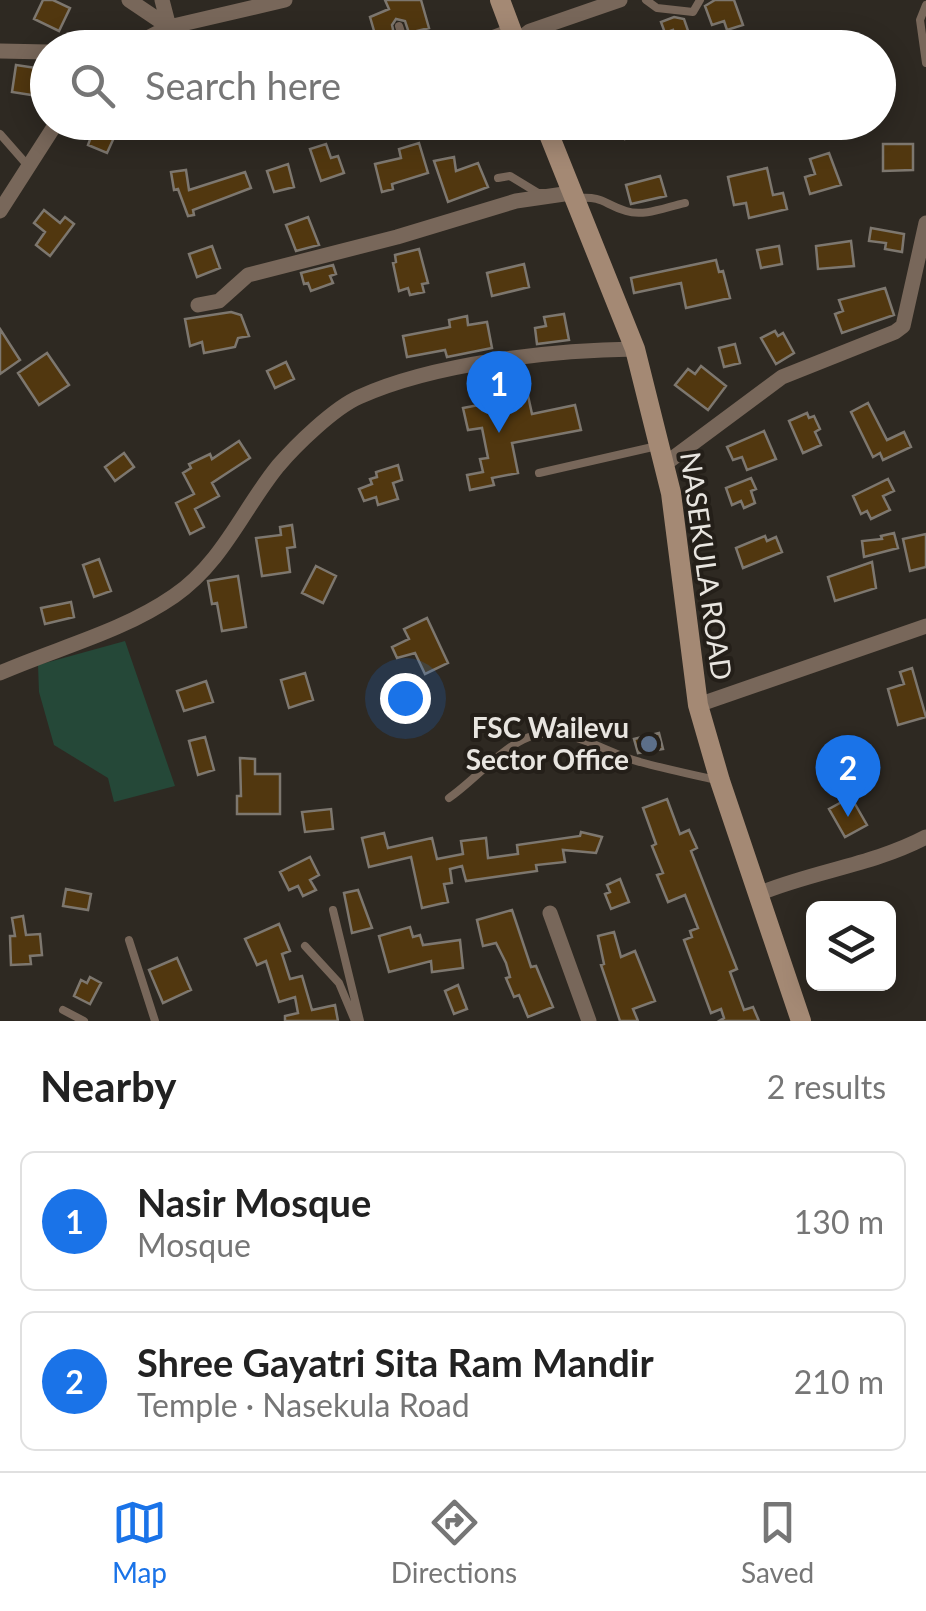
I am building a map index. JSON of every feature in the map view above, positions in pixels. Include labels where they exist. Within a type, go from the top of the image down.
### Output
[{"type":"main road","points":[[500,0],[508,30]]},
{"type":"main road","name":"NASEKULA ROAD","points":[[551,140],[635,349],[663,455],[698,705],[801,1021]]},
{"type":"street","points":[[130,0],[169,26]]},
{"type":"street","points":[[162,0],[169,26]]},
{"type":"street","points":[[162,30],[285,0]]},
{"type":"street","points":[[533,30],[620,0]]},
{"type":"street","points":[[0,51],[30,52]]},
{"type":"street","points":[[0,211],[46,140]]},
{"type":"street","points":[[198,306],[220,301],[248,274],[397,237],[516,201],[571,193]]},
{"type":"street","points":[[663,455],[782,377],[903,326],[926,224]]},
{"type":"street","points":[[906,316],[926,320]]},
{"type":"street","points":[[0,673],[127,622],[175,595],[212,560],[278,466],[355,398],[392,384],[495,362],[635,349]]},
{"type":"street","points":[[698,705],[926,626]]},
{"type":"street","points":[[758,894],[790,881],[893,853],[926,837]]},
{"type":"street","points":[[550,913],[589,1021]]},
{"type":"lane","points":[[646,0],[657,8],[692,12],[700,0]]},
{"type":"lane","points":[[926,4],[920,20],[926,64]]},
{"type":"lane","points":[[399,26],[400,30]]},
{"type":"lane","points":[[0,134],[30,168]]},
{"type":"lane","points":[[498,178],[520,179],[538,193],[599,196],[640,214],[685,203]]},
{"type":"lane","points":[[540,473],[663,455]]},
{"type":"lane","points":[[449,798],[472,783],[511,747],[531,736],[564,733],[636,762],[720,781]]},
{"type":"lane","points":[[333,910],[358,1021]]},
{"type":"lane","points":[[129,940],[155,1021]]},
{"type":"lane","points":[[305,946],[339,983],[358,1021]]},
{"type":"lane","points":[[63,1010],[84,1021]]},
{"type":"green space","points":[[125,641],[175,786],[114,802],[108,778],[54,745],[39,692],[38,665]]},
{"type":"building","points":[[43,0],[70,8],[59,30],[34,19]]},
{"type":"building","points":[[385,0],[421,0],[429,28],[408,30],[405,21],[396,19],[393,30],[374,30],[370,17],[389,9]]},
{"type":"building","points":[[715,0],[734,0],[743,25],[727,30],[724,21],[712,25],[705,6]]},
{"type":"building","points":[[674,17],[684,19],[688,30],[664,30],[661,22]]},
{"type":"building","points":[[16,65],[30,67],[30,95],[12,92]]},
{"type":"building","points":[[90,140],[113,140],[107,153],[88,145]]},
{"type":"building","points":[[419,143],[428,173],[392,184],[393,189],[382,192],[375,164],[401,158],[399,149]]},
{"type":"building","points":[[326,144],[331,158],[338,156],[344,173],[321,181],[310,149]]},
{"type":"building","points":[[883,144],[913,144],[913,170],[883,171]]},
{"type":"building","points":[[829,153],[841,185],[810,194],[805,177],[815,174],[810,159]]},
{"type":"building","points":[[454,157],[456,171],[478,163],[488,187],[448,202],[434,161]]},
{"type":"building","points":[[288,164],[294,187],[274,192],[267,171]]},
{"type":"building","points":[[767,168],[773,195],[783,193],[787,209],[749,218],[746,203],[734,205],[728,177]]},
{"type":"building","points":[[186,170],[189,190],[245,172],[251,188],[193,210],[194,215],[188,216],[178,189],[174,190],[171,172]]},
{"type":"building","points":[[660,176],[666,196],[631,204],[626,185]]},
{"type":"building","points":[[44,210],[60,223],[65,217],[74,224],[50,256],[36,245],[45,232],[34,223]]},
{"type":"building","points":[[308,217],[319,245],[296,251],[286,225]]},
{"type":"building","points":[[871,228],[904,234],[902,252],[885,249],[886,243],[869,241]]},
{"type":"building","points":[[851,241],[854,266],[818,269],[816,246]]},
{"type":"building","points":[[212,246],[220,268],[197,277],[189,254]]},
{"type":"building","points":[[779,246],[782,264],[761,268],[757,250]]},
{"type":"building","points":[[419,249],[428,283],[422,284],[424,292],[410,295],[408,288],[399,291],[393,263],[395,255]]},
{"type":"building","points":[[716,260],[730,298],[686,308],[681,283],[634,293],[631,278]]},
{"type":"building","points":[[524,264],[529,287],[492,296],[487,273]]},
{"type":"building","points":[[333,265],[333,283],[311,291],[308,283],[304,284],[301,273]]},
{"type":"building","points":[[885,288],[894,315],[842,333],[835,314],[843,311],[839,300]]},
{"type":"building","points":[[231,312],[241,315],[249,336],[238,338],[235,347],[204,353],[202,342],[190,346],[185,319]]},
{"type":"building","points":[[564,314],[569,340],[537,344],[535,328],[546,326],[544,317]]},
{"type":"building","points":[[467,316],[468,325],[487,322],[492,348],[447,357],[445,350],[407,357],[403,336],[450,327],[449,320]]},
{"type":"building","points":[[0,329],[20,360],[0,374]]},
{"type":"building","points":[[775,331],[778,336],[783,333],[794,353],[776,364],[761,338]]},
{"type":"building","points":[[735,344],[740,363],[724,367],[719,348]]},
{"type":"building","points":[[47,353],[69,385],[39,405],[18,373]]},
{"type":"building","points":[[286,362],[294,379],[275,388],[267,371]]},
{"type":"building","points":[[701,366],[726,386],[708,410],[675,385],[688,369],[695,374]]},
{"type":"building","points":[[527,391],[532,414],[575,405],[581,430],[512,443],[518,473],[492,478],[494,485],[470,490],[467,475],[483,472],[480,459],[488,458],[482,428],[468,430],[463,408],[484,404],[483,399]]},
{"type":"building","points":[[868,403],[887,440],[904,432],[911,447],[883,460],[880,453],[873,457],[851,412]]},
{"type":"building","points":[[807,413],[809,418],[814,416],[820,429],[815,432],[821,445],[803,453],[789,421]]},
{"type":"building","points":[[764,431],[776,459],[747,470],[742,457],[733,460],[727,447]]},
{"type":"building","points":[[239,441],[250,458],[212,483],[219,496],[195,509],[204,527],[190,534],[176,503],[194,494],[183,473],[191,468],[189,464],[210,454],[212,459]]},
{"type":"building","points":[[124,453],[134,467],[115,481],[105,467]]},
{"type":"building","points":[[398,465],[402,480],[393,483],[398,499],[378,505],[376,497],[364,501],[359,489],[372,484],[370,479],[377,477],[376,472]]},
{"type":"building","points":[[751,478],[756,489],[751,491],[755,503],[744,508],[741,501],[732,505],[726,488]]},
{"type":"building","points":[[888,479],[894,491],[883,496],[890,510],[871,519],[867,511],[861,514],[853,496]]},
{"type":"building","points":[[292,525],[295,547],[287,548],[290,572],[262,576],[256,538],[281,535],[280,527]]},
{"type":"building","points":[[894,533],[898,548],[864,557],[862,541]]},
{"type":"building","points":[[926,534],[926,567],[910,571],[903,539]]},
{"type":"building","points":[[765,536],[767,541],[776,537],[782,552],[743,568],[736,548]]},
{"type":"building","points":[[99,559],[111,591],[94,597],[83,565]]},
{"type":"building","points":[[872,562],[876,588],[835,601],[828,577]]},
{"type":"building","points":[[316,566],[336,576],[323,603],[302,593]]},
{"type":"building","points":[[238,576],[246,627],[222,631],[208,581]]},
{"type":"building","points":[[71,602],[74,617],[45,624],[41,608]]},
{"type":"building","points":[[427,618],[448,663],[425,674],[415,653],[397,658],[392,647],[409,639],[404,629]]},
{"type":"building","points":[[912,668],[926,717],[898,725],[888,689],[904,684],[900,672]]},
{"type":"building","points":[[305,673],[313,700],[289,708],[281,680]]},
{"type":"building","points":[[206,681],[213,702],[184,711],[177,691]]},
{"type":"building","name":"FSC Wailevu Sector Office","points":[[659,733],[663,749],[638,753],[634,739]]},
{"type":"building","points":[[205,737],[214,770],[198,775],[189,741]]},
{"type":"building","points":[[240,758],[255,759],[255,774],[280,774],[280,814],[237,814],[237,796],[241,796]]},
{"type":"building","points":[[851,797],[867,825],[845,837],[829,809]]},
{"type":"building","points":[[667,799],[680,834],[689,830],[697,848],[691,851],[737,969],[730,972],[744,1010],[753,1007],[759,1021],[719,1021],[724,1018],[721,1009],[711,1013],[684,940],[698,928],[685,895],[668,902],[657,875],[663,873],[643,808]]},
{"type":"building","points":[[331,809],[333,829],[305,832],[302,812]]},
{"type":"building","points":[[581,832],[602,837],[596,853],[563,850],[565,862],[536,865],[537,871],[466,881],[462,866],[450,869],[452,883],[444,884],[448,902],[422,908],[411,857],[369,867],[362,838],[384,833],[388,848],[432,838],[437,859],[463,854],[461,841],[486,838],[488,858],[518,854],[517,845],[580,836]]},
{"type":"building","points":[[310,857],[319,875],[310,880],[316,890],[303,896],[298,886],[289,890],[280,872]]},
{"type":"building","points":[[620,879],[629,902],[611,909],[605,894],[610,892],[607,885]]},
{"type":"building","points":[[66,889],[91,894],[88,910],[63,906]]},
{"type":"building","points":[[358,890],[372,928],[352,933],[344,893]]},
{"type":"building","points":[[512,910],[531,967],[536,966],[553,1007],[528,1017],[519,995],[514,997],[506,978],[510,977],[506,963],[496,943],[483,946],[477,920]]},
{"type":"building","points":[[23,916],[26,935],[40,934],[42,955],[30,956],[31,964],[11,965],[10,936],[15,936],[12,918]]},
{"type":"building","points":[[279,924],[290,951],[282,954],[290,979],[302,976],[312,1010],[335,1005],[338,1021],[285,1021],[285,1016],[298,1013],[295,997],[279,1002],[266,961],[257,965],[245,939]]},
{"type":"building","points":[[410,927],[413,937],[420,935],[423,945],[460,940],[463,968],[432,972],[431,961],[389,972],[379,936]]},
{"type":"building","points":[[614,932],[621,957],[635,951],[655,1001],[633,1009],[638,1021],[620,1021],[601,965],[604,964],[598,936]]},
{"type":"building","points":[[177,958],[191,990],[163,1003],[149,970]]},
{"type":"building","points":[[90,977],[101,983],[90,1004],[74,996],[81,980],[87,983]]},
{"type":"building","points":[[458,985],[467,1009],[454,1014],[445,991]]},
{"type":"place","name":"Nasir Mosque","points":[[499,433]]},
{"type":"place","name":"FSC Wailevu Sector Office","points":[[649,744]]},
{"type":"place","name":"Shree Gayatri Sita Ram Mandir","points":[[848,817]]}]
